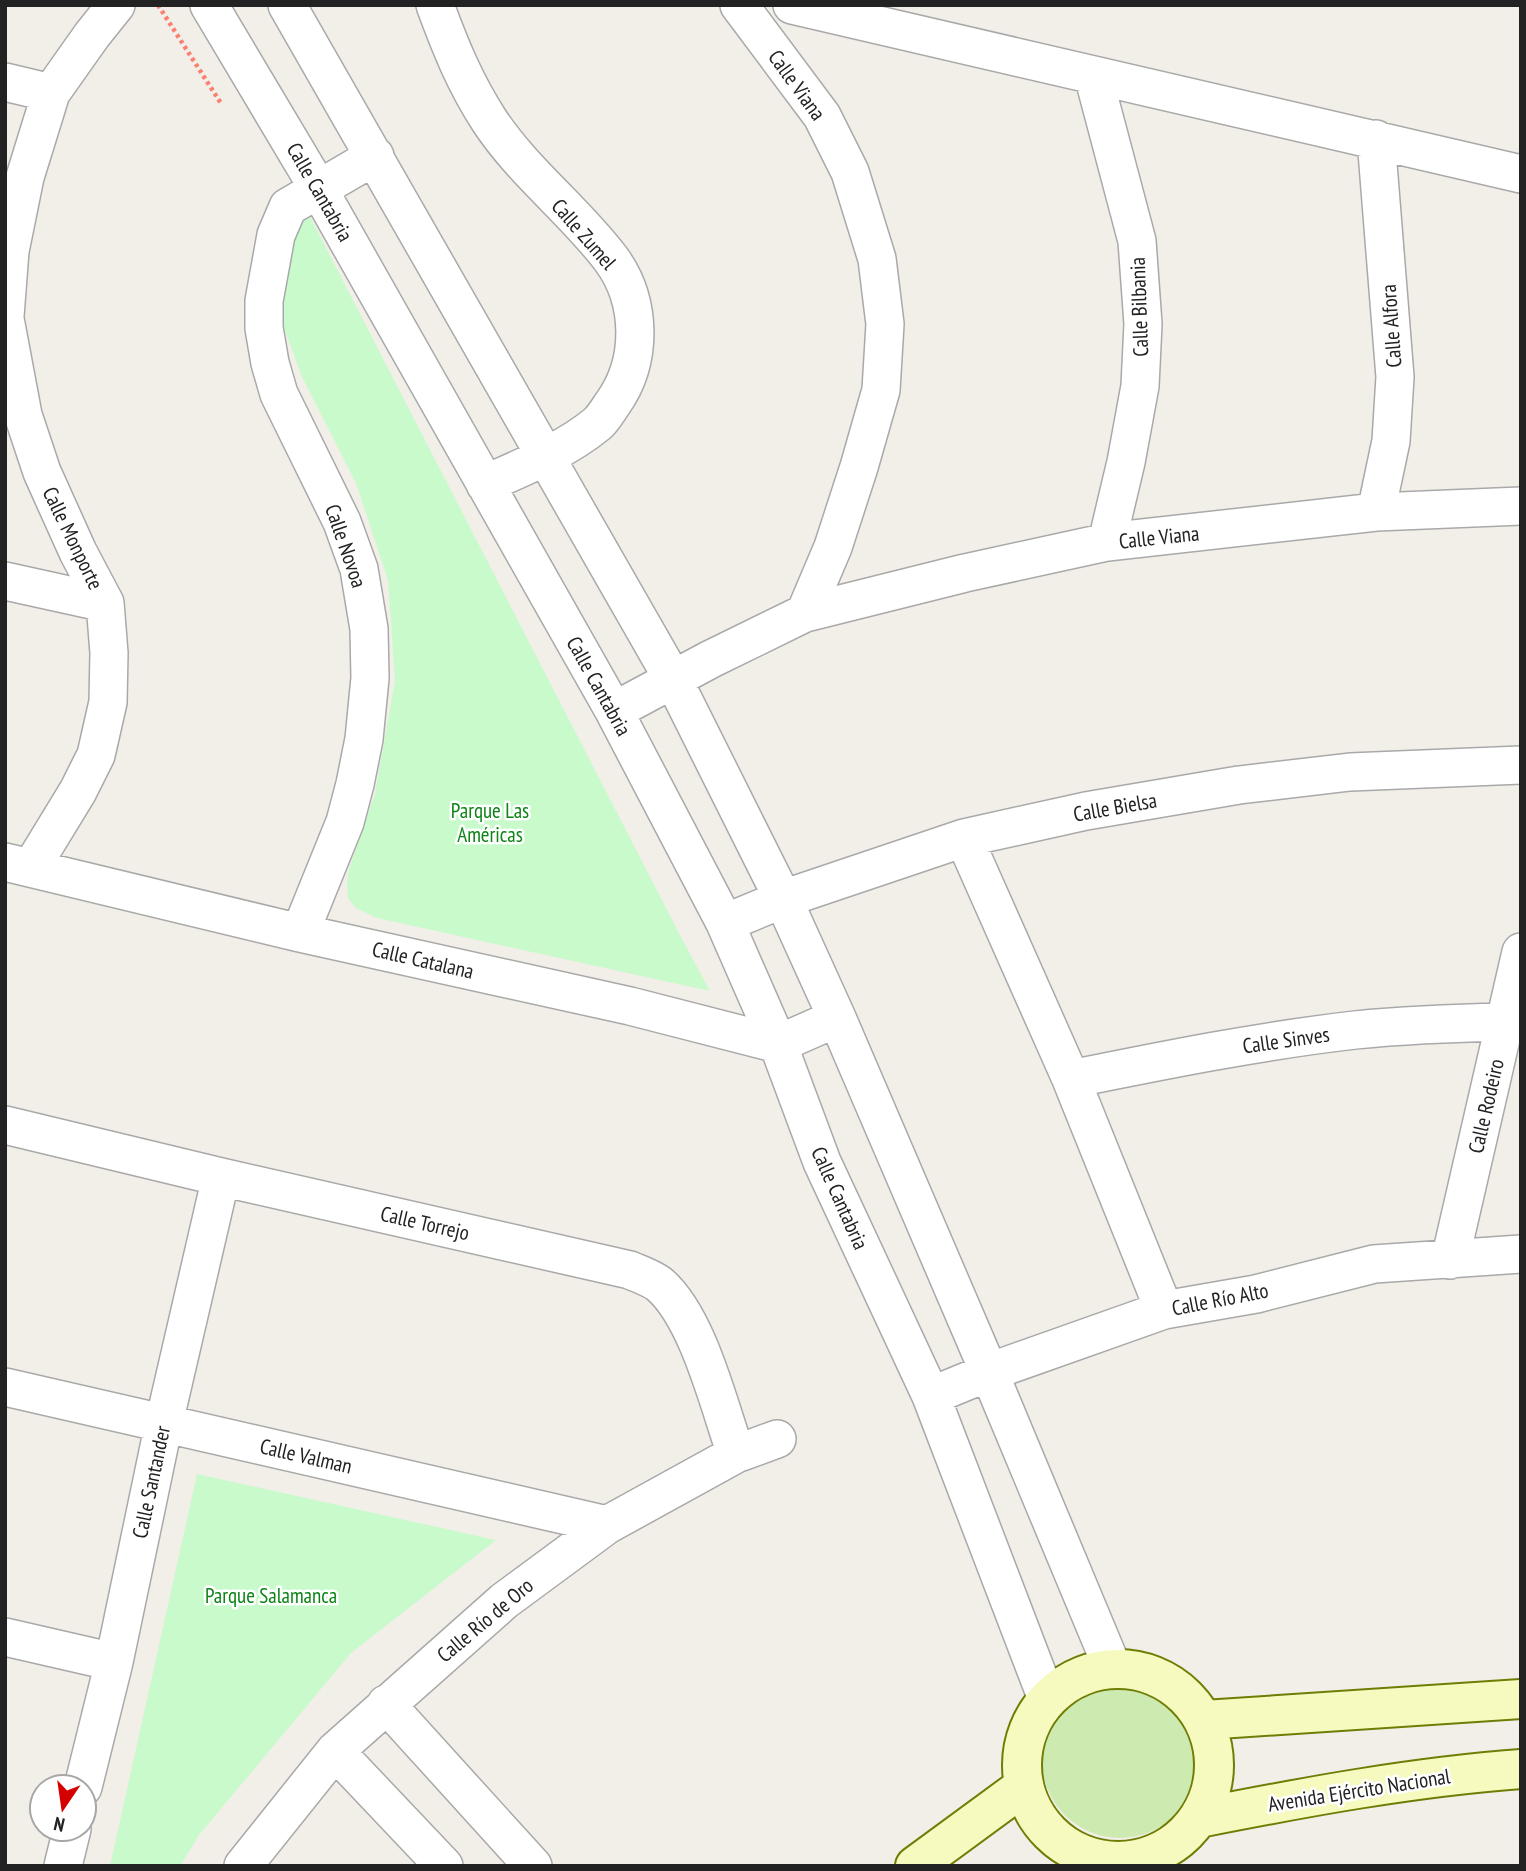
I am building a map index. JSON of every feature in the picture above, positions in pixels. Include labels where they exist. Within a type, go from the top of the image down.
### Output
[{"type":"street","name":"Calle Monporte","points":[[18,865],[78,791],[96,755],[108,702],[109,653],[105,603],[78,552],[42,472],[23,415],[5,318],[10,251],[25,177],[51,93],[116,5]]},
{"type":"street","name":"Calle Cantabria","points":[[209,5],[318,188],[614,711],[725,923],[778,1044],[822,1162],[931,1396],[1047,1699]]},
{"type":"street","points":[[287,5],[674,681],[783,899],[989,1372],[1113,1668]]},
{"type":"street","name":"Calle Zumel","points":[[435,5],[455,61],[489,121],[528,171],[612,261],[630,296],[636,330],[633,362],[621,391],[598,423],[546,456],[485,484]]},
{"type":"street","name":"Calle Viana","points":[[738,5],[822,116],[850,173],[877,259],[885,324],[881,390],[833,547],[805,613]]},
{"type":"street","points":[[792,5],[1521,174]]},
{"type":"street","name":"Calle Bilbania","points":[[1093,75],[1138,241],[1143,324],[1140,386],[1107,542]]},
{"type":"street","points":[[5,82],[51,93]]},
{"type":"street","name":"Calle Alfora","points":[[1376,512],[1391,441],[1395,377],[1377,139]]},
{"type":"street","points":[[318,188],[375,156]]},
{"type":"street","name":"Calle Novoa","points":[[300,933],[345,822],[364,739],[370,678],[369,629],[359,569],[342,522],[279,394],[264,328],[264,301],[276,235],[288,208],[318,188]]},
{"type":"street","name":"Calle Viana","points":[[614,711],[805,613],[965,573],[1107,542],[1376,512],[1521,506]]},
{"type":"street","points":[[5,581],[105,603]]},
{"type":"street","name":"Calle Bielsa","points":[[725,923],[783,899],[964,838],[1086,811],[1239,785],[1350,772],[1521,765]]},
{"type":"street","points":[[964,838],[1070,1080],[1164,1310]]},
{"type":"street","name":"Calle Catalana","points":[[18,865],[300,933],[630,1006],[778,1044]]},
{"type":"street","name":"Calle Rodeiro","points":[[1450,1261],[1521,952]]},
{"type":"street","points":[[778,1044],[837,1018]]},
{"type":"street","name":"Calle Sinves","points":[[1070,1080],[1202,1052],[1356,1030],[1505,1022]]},
{"type":"street","name":"Calle Torrejo","points":[[5,1125],[630,1270],[658,1283],[677,1305],[695,1339],[736,1454]]},
{"type":"street","name":"Calle Santander","points":[[86,1773],[114,1662],[164,1423],[222,1177]]},
{"type":"street","name":"Calle Río Alto","points":[[931,1396],[989,1372],[1164,1310],[1256,1294],[1374,1264],[1450,1261],[1521,1254]]},
{"type":"street","name":"Calle Valman","points":[[5,1387],[607,1525]]},
{"type":"street","name":"Calle Río de Oro","points":[[243,1866],[335,1751],[504,1601],[607,1525],[736,1454],[777,1439]]},
{"type":"street","points":[[5,1637],[114,1662]]},
{"type":"street","points":[[1113,1668],[1145,1673],[1175,1686],[1191,1702],[1203,1720],[1212,1744],[1215,1770],[1210,1795],[1191,1829],[1170,1846],[1133,1863],[1074,1860],[1045,1828],[1032,1808],[1024,1786],[1022,1755],[1027,1735],[1030,1725],[1047,1699],[1066,1683],[1088,1673],[1113,1668]]},
{"type":"street","points":[[1203,1720],[1521,1699]]},
{"type":"street","points":[[386,1704],[533,1866]]},
{"type":"street","points":[[335,1751],[444,1866]]},
{"type":"street","name":"Avenida Ejército Nacional","points":[[1199,1818],[1459,1774],[1521,1769]]},
{"type":"street","points":[[915,1866],[1024,1786]]},
{"type":"street","points":[[63,1866],[69,1843]]},
{"type":"green space","name":"Parque Las Américas","points":[[307,211],[710,991],[377,918],[356,908],[348,898],[349,869],[375,794],[395,680],[388,580],[356,483],[302,377],[280,317],[280,260]]},
{"type":"green space","name":"Parque Salamanca","points":[[197,1474],[496,1540],[351,1653],[199,1835],[180,1866],[110,1866]]},
{"type":"green space","points":[[1120,1682],[1150,1688],[1175,1705],[1192,1730],[1198,1760],[1192,1790],[1175,1815],[1150,1832],[1120,1838],[1090,1832],[1065,1815],[1048,1790],[1042,1760],[1048,1730],[1065,1705],[1090,1688]]}]
